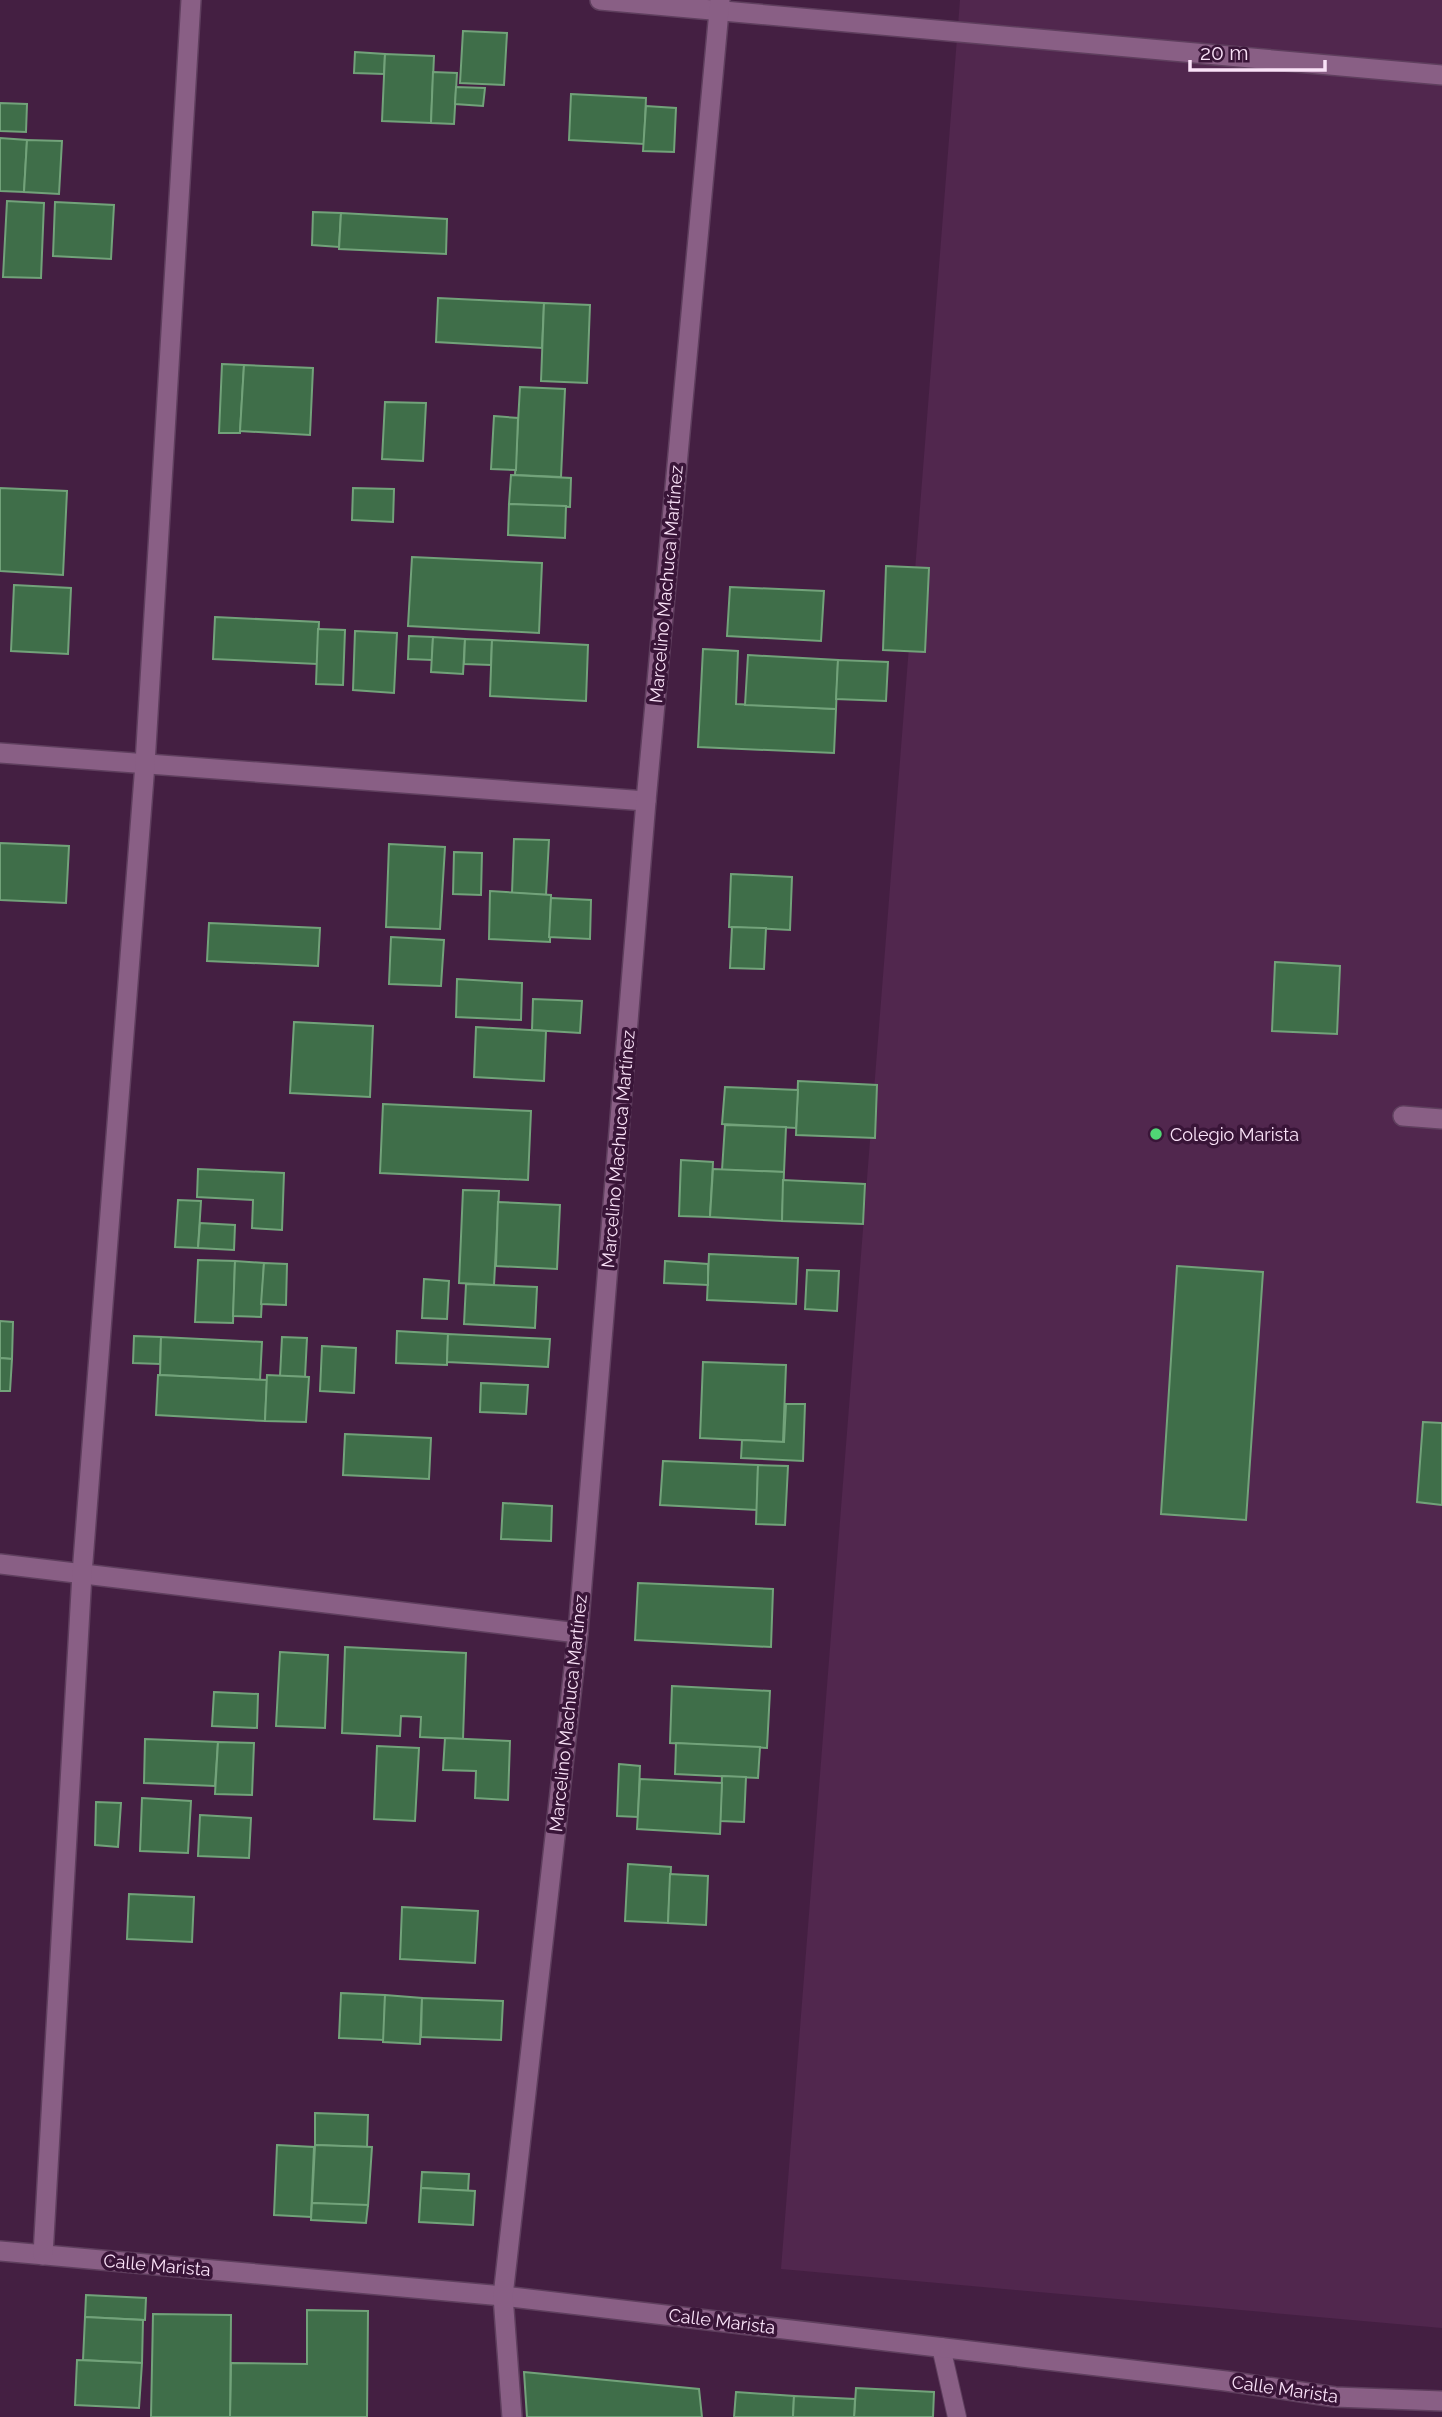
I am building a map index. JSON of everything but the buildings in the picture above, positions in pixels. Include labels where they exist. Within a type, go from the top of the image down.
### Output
[{"type":"street","points":[[43,2255],[82,1574],[145,764],[191,0]]},
{"type":"street","points":[[600,0],[719,5],[1442,75]]},
{"type":"street","name":"Marcelino Machuca Martínez","points":[[512,2417],[503,2296],[578,1633],[646,801],[719,5]]},
{"type":"street","points":[[0,753],[646,801]]},
{"type":"street","points":[[1403,1116],[1442,1119]]},
{"type":"street","points":[[0,1564],[578,1633]]},
{"type":"street","name":"Calle Marista","points":[[0,2251],[503,2296],[941,2347],[1335,2397],[1442,2401]]},
{"type":"street","points":[[1335,2397],[1336,2417]]},
{"type":"lane","points":[[941,2347],[957,2417]]},
{"type":"shaded area","name":"Colegio Marista","points":[[960,0],[1442,0],[1442,2328],[781,2269]]},
{"type":"place","name":"Colegio Marista","points":[[1156,1134]]}]
